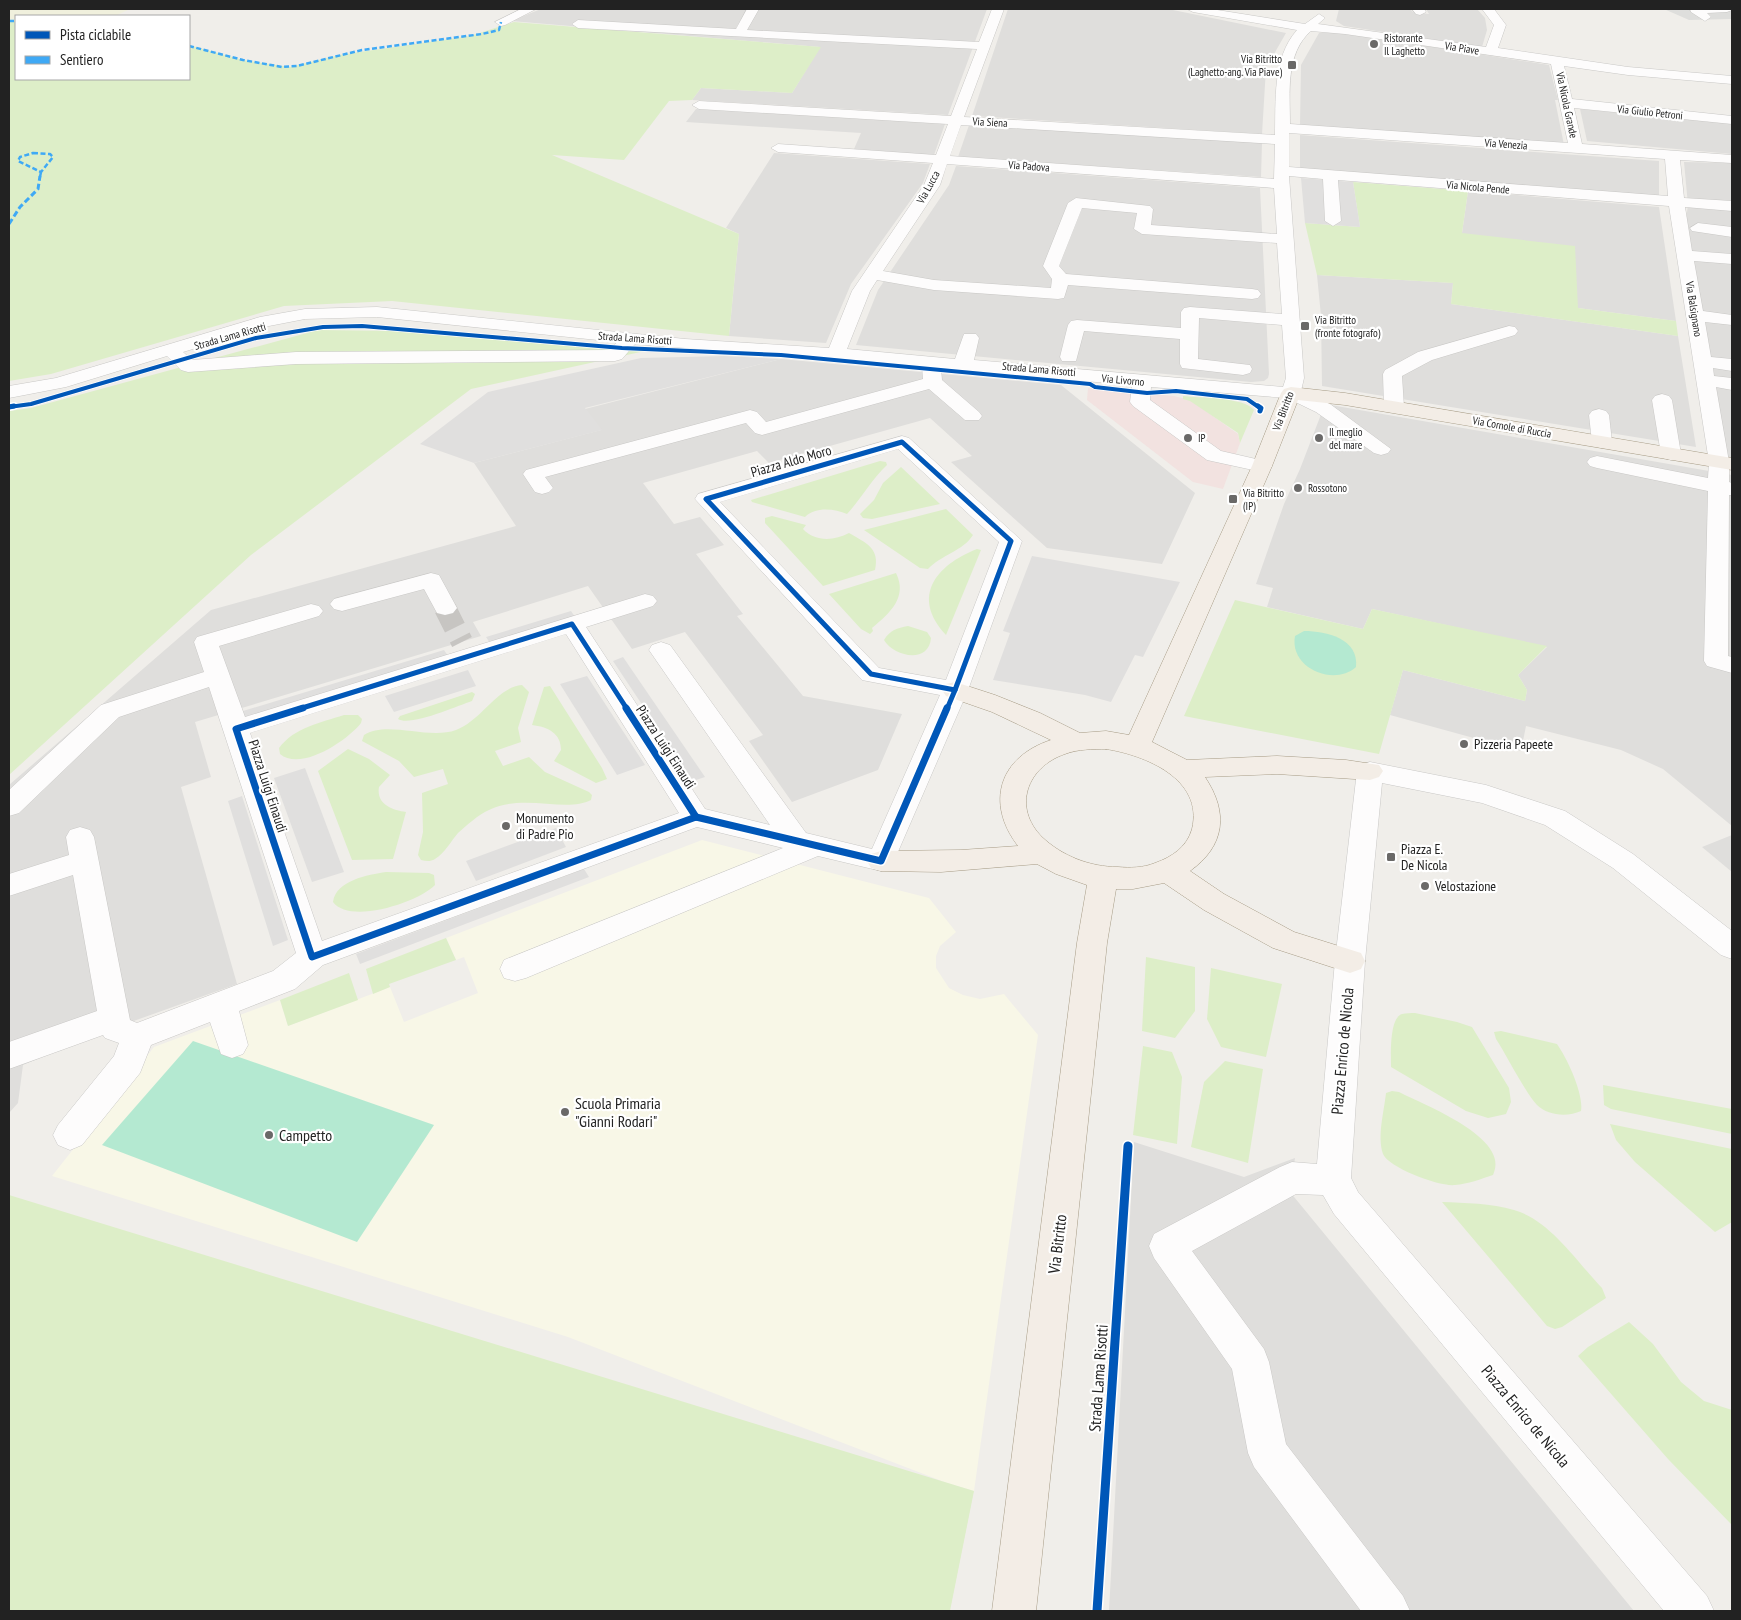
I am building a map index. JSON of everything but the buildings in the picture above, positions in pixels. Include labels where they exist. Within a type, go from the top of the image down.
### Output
[{"type":"main road","name":"Via Cornole di Ruccia","points":[[1291,393],[1394,407],[1725,463]]},
{"type":"main road","name":"Via Bitritto","points":[[1137,746],[1262,466],[1291,393]]},
{"type":"main road","points":[[955,690],[996,703],[1037,721],[1075,742]]},
{"type":"main road","points":[[1106,740],[1137,746],[1162,756],[1183,770],[1201,790],[1209,813],[1205,835],[1192,855],[1168,870],[1138,878],[1103,878],[1070,869],[1041,854],[1021,832],[1011,809],[1013,786],[1026,766],[1047,751],[1075,742],[1106,740]]},
{"type":"main road","points":[[1183,770],[1236,764],[1307,764],[1370,771]]},
{"type":"main road","points":[[881,861],[932,863],[988,861],[1041,854]]},
{"type":"main road","points":[[1168,870],[1214,902],[1284,940],[1350,961]]},
{"type":"main road","name":"Via Bitritto","points":[[1014,1611],[1092,943],[1103,878]]},
{"type":"street","points":[[501,22],[530,9]]},
{"type":"street","points":[[739,34],[753,9]]},
{"type":"street","name":"Via Lucca","points":[[836,354],[861,291],[932,185],[958,120],[998,9]]},
{"type":"street","name":"Via Piave","points":[[1193,9],[1290,26],[1309,26],[1628,71],[1732,80]]},
{"type":"street","name":"Via Bitritto","points":[[1291,393],[1295,378],[1280,177],[1285,64],[1300,34],[1320,17],[1325,9]]},
{"type":"street","points":[[1488,9],[1500,25],[1490,52]]},
{"type":"street","points":[[1705,16],[1695,10],[1732,10]]},
{"type":"street","points":[[617,27],[628,15]]},
{"type":"street","points":[[578,24],[984,46]]},
{"type":"street","name":"Via Nicola Grande","points":[[1557,61],[1576,149]]},
{"type":"street","name":"Via Giulio Petroni","points":[[1567,103],[1732,120]]},
{"type":"street","name":"Via Siena","points":[[699,105],[958,120],[1281,134]]},
{"type":"street","name":"Via Venezia","points":[[1281,134],[1732,159]]},
{"type":"street","name":"Via Padova","points":[[778,148],[942,160],[1280,177]]},
{"type":"street","name":"Via Balsignano","points":[[1672,155],[1676,202],[1702,361],[1725,463],[1716,661],[1732,664]]},
{"type":"street","points":[[1330,175],[1333,221]]},
{"type":"street","name":"Via Nicola Pende","points":[[1280,177],[1330,175],[1732,206]]},
{"type":"street","points":[[1252,294],[1061,279],[1051,266],[1076,204],[1145,209],[1142,229],[1285,239]]},
{"type":"street","points":[[1698,228],[1732,232]]},
{"type":"street","points":[[1685,255],[1732,259]]},
{"type":"street","points":[[873,274],[934,284],[1058,294],[1061,279]]},
{"type":"street","name":"Strada Lama Risotti","points":[[9,392],[59,383],[266,321],[304,314],[377,312],[630,339],[746,348]]},
{"type":"street","points":[[1243,369],[1189,364],[1190,312],[1291,320]]},
{"type":"street","points":[[1696,320],[1732,320]]},
{"type":"street","points":[[1696,320],[1732,329]]},
{"type":"street","points":[[1069,357],[1077,325],[1190,334]]},
{"type":"street","points":[[1394,407],[1392,374],[1425,356],[1509,330]]},
{"type":"street","points":[[963,365],[970,338]]},
{"type":"street","points":[[170,349],[188,366],[296,358],[616,356],[630,339]]},
{"type":"street","name":"Via Livorno","points":[[746,348],[1291,393]]},
{"type":"street","points":[[1702,361],[1732,365]]},
{"type":"street","points":[[930,362],[933,382],[972,416]]},
{"type":"street","points":[[1706,380],[1732,384]]},
{"type":"street","points":[[542,488],[533,474],[750,416],[762,429],[933,382]]},
{"type":"street","points":[[1142,382],[1140,402],[1214,456],[1262,466]]},
{"type":"street","points":[[1291,393],[1323,408],[1381,449]]},
{"type":"street","points":[[1662,400],[1670,454]]},
{"type":"street","points":[[1599,416],[1602,442]]},
{"type":"street","name":"Piazza Aldo Moro","points":[[902,442],[1011,541],[955,690],[871,674],[706,499],[902,442]]},
{"type":"street","points":[[1597,462],[1725,488]]},
{"type":"street","points":[[342,604],[431,580],[445,608]]},
{"type":"street","points":[[572,624],[645,601]]},
{"type":"street","points":[[236,729],[206,642],[311,611]]},
{"type":"street","name":"Piazza Luigi Einaudi","points":[[312,957],[236,729],[465,649],[572,624],[696,817]]},
{"type":"street","points":[[661,650],[806,843]]},
{"type":"street","points":[[9,806],[110,711],[218,676]]},
{"type":"street","points":[[9,1056],[221,1004],[284,980],[312,957],[696,817],[881,861],[955,690]]},
{"type":"street","points":[[1370,771],[1486,794],[1555,818],[1623,861],[1732,947]]},
{"type":"street","name":"Piazza Enrico de Nicola","points":[[1370,771],[1350,961],[1333,1180],[1346,1203],[1692,1611]]},
{"type":"street","points":[[515,969],[806,843]]},
{"type":"street","points":[[9,884],[82,849],[126,1027],[128,1063],[70,1135]]},
{"type":"street","points":[[221,1004],[232,1044]]},
{"type":"street","points":[[1333,1180],[1292,1178],[1167,1246],[1250,1362],[1268,1453],[1388,1611]]},
{"type":"shaded area","points":[[9,9],[130,9],[117,15],[15,15],[15,21],[9,21]]},
{"type":"shaded area","points":[[541,9],[987,9],[948,115],[692,100],[701,88],[792,93],[820,47],[511,21]]},
{"type":"shaded area","points":[[1008,9],[1168,9],[1286,33],[1266,68],[1262,134],[972,116]]},
{"type":"shaded area","points":[[1339,9],[1410,9],[1413,12],[1429,14],[1426,9],[1477,9],[1485,18],[1487,30],[1482,47],[1344,26],[1336,21]]},
{"type":"shaded area","points":[[1664,9],[1732,9],[1732,19],[1689,20]]},
{"type":"shaded area","points":[[1338,32],[1549,65],[1558,100],[1555,100],[1564,145],[1300,125],[1301,65],[1319,33]]},
{"type":"shaded area","points":[[696,109],[945,124],[934,155],[854,149],[861,133],[686,122]]},
{"type":"shaded area","points":[[1580,109],[1732,124],[1732,154],[1587,141]]},
{"type":"shaded area","points":[[969,125],[1262,143],[1261,177],[958,157]]},
{"type":"shaded area","points":[[1300,135],[1659,161],[1659,196],[1300,168]]},
{"type":"shaded area","points":[[774,153],[930,164],[923,183],[851,284],[826,343],[729,336],[739,234],[726,228]]},
{"type":"shaded area","points":[[1684,162],[1732,163],[1732,465],[1719,462],[1683,241],[1688,205]]},
{"type":"shaded area","points":[[956,166],[1260,188],[1268,378],[1264,381],[1251,382],[856,345],[878,290],[949,185]]},
{"type":"shaded area","points":[[1301,178],[1353,182],[1360,227],[1305,223]]},
{"type":"shaded area","points":[[1468,191],[1659,207],[1676,321],[1578,308],[1462,233]]},
{"type":"shaded area","points":[[1317,275],[1453,283],[1451,304],[1678,336],[1696,447],[1322,386],[1321,316]]},
{"type":"shaded area","points":[[724,356],[781,359],[585,408],[602,430],[474,463],[420,444],[488,392],[641,358]]},
{"type":"shaded area","points":[[781,359],[1061,385],[1195,493],[1162,564],[1047,548],[951,462],[972,456],[930,418],[769,463],[757,451],[643,483],[674,524],[700,517],[724,545],[696,554],[743,614],[737,616],[803,696],[902,714],[878,770],[792,802],[749,741],[763,735],[685,632],[632,649],[588,586],[473,622],[481,636],[195,722],[211,777],[181,787],[237,984],[89,1037],[23,1065],[18,1103],[9,1113],[9,785],[211,610],[516,526],[474,463],[601,430],[585,409]]},
{"type":"shaded area","name":"IP","points":[[1088,388],[1174,396],[1190,400],[1238,434],[1240,443],[1223,489],[1193,482],[1087,400]]},
{"type":"shaded area","points":[[1325,404],[1732,475],[1732,826],[1663,769],[1621,750],[1526,726],[1521,751],[1390,715],[1403,670],[1525,701],[1527,690],[1518,675],[1547,647],[1372,609],[1363,629],[1267,607],[1273,588],[1256,584],[1284,504],[1300,469]]},
{"type":"shaded area","points":[[1032,556],[1180,582],[1143,657],[1135,655],[1111,702],[1085,695],[993,680],[1010,633],[1003,631]]},
{"type":"shaded area","points":[[571,611],[575,617],[490,643],[486,637]]},
{"type":"shaded area","points":[[444,650],[448,656],[245,718],[243,711]]},
{"type":"shaded area","points":[[623,657],[705,777],[693,781],[613,661]]},
{"type":"shaded area","points":[[468,670],[476,686],[394,712],[385,696]]},
{"type":"shaded area","points":[[587,676],[645,765],[617,775],[560,684]]},
{"type":"shaded area","points":[[305,768],[344,872],[312,882],[274,778]]},
{"type":"shaded area","points":[[242,796],[288,940],[273,946],[228,801]]},
{"type":"shaded area","points":[[556,828],[566,847],[476,881],[466,861]]},
{"type":"shaded area","points":[[1732,835],[1732,872],[1702,847]]},
{"type":"shaded area","name":"Scuola Primaria \"Gianni Rodari\"","points":[[702,840],[929,898],[956,932],[940,946],[936,956],[936,968],[949,988],[963,995],[980,999],[1004,994],[1038,1035],[974,1491],[947,1483],[568,1337],[52,1176],[154,1047],[280,1000],[288,1026],[390,987],[404,1022],[478,993],[464,957],[456,960],[446,938]]},
{"type":"shaded area","points":[[584,869],[589,877],[360,964],[356,954]]},
{"type":"shaded area","points":[[1134,1142],[1244,1177],[1295,1158],[1290,1192],[1634,1611],[1109,1611]]},
{"type":"green space","points":[[9,21],[15,21],[15,80],[190,80],[190,45],[243,60],[290,67],[339,55],[470,36],[514,22],[821,47],[792,93],[701,88],[692,100],[669,101],[624,160],[552,155],[739,234],[729,336],[392,301],[284,306],[51,374],[9,381]]},
{"type":"green space","points":[[1353,182],[1468,191],[1462,233],[1575,246],[1578,308],[1676,321],[1678,336],[1451,304],[1453,283],[1317,275],[1305,223],[1360,227]]},
{"type":"green space","points":[[318,330],[397,331],[645,351],[471,389],[251,555],[9,775],[9,411],[31,408]]},
{"type":"green space","points":[[1183,396],[1232,400],[1249,406],[1254,410],[1240,443],[1238,433],[1190,401],[1183,399]]},
{"type":"green space","points":[[880,461],[886,462],[887,465],[847,514],[826,509],[815,511],[805,517],[752,502],[751,500]]},
{"type":"green space","points":[[901,467],[940,504],[872,519],[863,518],[860,514],[874,500],[883,483]]},
{"type":"green space","points":[[946,509],[973,535],[964,545],[928,569],[920,568],[864,530]]},
{"type":"green space","points":[[772,516],[806,525],[803,529],[819,538],[837,538],[849,533],[866,543],[873,551],[876,563],[875,570],[823,586],[765,523],[765,518]]},
{"type":"green space","points":[[977,549],[981,550],[946,635],[935,621],[930,608],[929,595],[940,573],[962,556]]},
{"type":"green space","points":[[896,573],[900,590],[898,597],[891,610],[872,628],[873,631],[870,634],[861,629],[829,594]]},
{"type":"green space","points":[[1235,600],[1363,629],[1372,609],[1547,646],[1518,675],[1527,690],[1525,701],[1403,670],[1379,754],[1184,716]]},
{"type":"green space","points":[[908,626],[927,632],[931,638],[929,646],[918,655],[903,654],[895,651],[884,640],[894,630]]},
{"type":"green space","points":[[1304,631],[1313,631],[1340,638],[1347,643],[1356,657],[1356,667],[1347,673],[1336,675],[1315,671],[1306,665],[1299,657],[1295,647],[1295,636]]},
{"type":"green space","points":[[522,685],[529,692],[518,728],[521,742],[495,751],[503,766],[529,757],[545,772],[589,792],[592,795],[591,800],[569,805],[516,803],[502,805],[485,812],[473,820],[458,833],[445,850],[435,859],[430,861],[421,860],[418,855],[423,832],[422,793],[448,784],[443,769],[414,777],[399,761],[362,741],[364,735],[384,729],[433,733],[456,730],[474,719],[505,691]]},
{"type":"green space","points":[[550,686],[607,779],[596,783],[554,761],[561,750],[559,739],[548,729],[532,725],[544,687]]},
{"type":"green space","points":[[472,692],[475,694],[472,701],[445,711],[413,720],[404,721],[398,719],[400,716]]},
{"type":"green space","points":[[344,715],[358,715],[362,719],[361,723],[346,738],[324,752],[300,759],[289,759],[280,754],[279,748],[300,730]]},
{"type":"green space","points":[[348,749],[369,759],[390,775],[379,787],[380,798],[391,808],[406,812],[393,859],[352,860],[318,771]]},
{"type":"green space","points":[[386,872],[429,873],[434,875],[435,885],[427,892],[415,898],[384,909],[354,911],[342,909],[333,902],[340,888],[346,884],[362,877]]},
{"type":"green space","points":[[446,938],[456,960],[389,984],[390,987],[373,994],[366,969]]},
{"type":"green space","points":[[1146,957],[1195,967],[1195,1011],[1175,1038],[1142,1031]]},
{"type":"green space","points":[[1211,968],[1282,984],[1266,1057],[1221,1047],[1207,1019]]},
{"type":"green space","points":[[349,973],[358,1000],[288,1026],[280,1000]]},
{"type":"green space","points":[[1415,1013],[1472,1027],[1509,1088],[1511,1102],[1506,1114],[1488,1118],[1466,1111],[1391,1067],[1391,1046],[1395,1022],[1402,1014]]},
{"type":"green space","points":[[1501,1031],[1557,1044],[1570,1067],[1577,1086],[1580,1095],[1581,1111],[1564,1115],[1552,1113],[1537,1105],[1496,1039],[1494,1032]]},
{"type":"green space","name":"Campetto","points":[[193,1041],[434,1125],[357,1242],[102,1145]]},
{"type":"green space","points":[[1143,1046],[1172,1052],[1182,1077],[1177,1144],[1133,1135]]},
{"type":"green space","points":[[1225,1061],[1263,1069],[1248,1163],[1191,1147],[1204,1082]]},
{"type":"green space","points":[[1603,1085],[1732,1109],[1732,1134],[1611,1109],[1604,1105]]},
{"type":"green space","points":[[1392,1091],[1399,1092],[1445,1114],[1478,1136],[1490,1148],[1495,1161],[1493,1175],[1465,1184],[1448,1185],[1416,1176],[1387,1159],[1381,1147],[1381,1132],[1386,1093]]},
{"type":"green space","points":[[1610,1124],[1732,1149],[1732,1222],[1715,1232],[1635,1162],[1616,1140]]},
{"type":"green space","points":[[9,1195],[974,1491],[950,1611],[9,1611]]},
{"type":"green space","points":[[1442,1202],[1496,1206],[1527,1215],[1551,1232],[1562,1243],[1602,1288],[1606,1298],[1562,1327],[1555,1329],[1547,1326]]},
{"type":"green space","points":[[1629,1322],[1653,1344],[1681,1382],[1704,1401],[1732,1410],[1732,1525],[1668,1459],[1578,1356],[1588,1347]]},
{"type":"tunnel","points":[[445,608],[462,642]]},
{"type":"marked path","points":[[9,21],[15,21]]},
{"type":"marked path","points":[[190,46],[243,60],[282,67],[297,66],[362,50],[482,34],[499,30],[501,22]]},
{"type":"marked path","points":[[9,224],[20,207],[38,189],[41,172],[53,157],[50,154],[33,153],[20,157],[18,161],[41,172]]},
{"type":"cycle path","points":[[9,407],[31,404],[256,338],[323,327],[362,326],[622,348],[781,355],[1090,384],[1095,387],[1136,392],[1167,393],[1176,391],[1247,399],[1261,408],[1260,411]]},
{"type":"cycle path","points":[[696,817],[572,624],[236,729],[312,957],[696,817],[881,861],[955,690],[1011,541],[902,442],[706,499],[871,674],[955,690]]},
{"type":"cycle path","points":[[1097,1611],[1128,1146]]},
{"type":"place","name":"Ristorante Il Laghetto","points":[[1374,44]]},
{"type":"place","name":"Via Bitritto (Laghetto-ang. Via Piave)","points":[[1292,65]]},
{"type":"place","name":"Via Bitritto (fronte fotografo)","points":[[1305,326]]},
{"type":"place","name":"IP","points":[[1188,438]]},
{"type":"place","name":"Il meglio del mare","points":[[1319,438]]},
{"type":"place","name":"Rossotono","points":[[1298,488]]},
{"type":"place","name":"Via Bitritto (IP)","points":[[1233,499]]},
{"type":"place","name":"Pizzeria Papeete","points":[[1464,744]]},
{"type":"place","name":"Monumento di Padre Pio","points":[[506,826]]},
{"type":"place","name":"Piazza E. De Nicola","points":[[1391,857]]},
{"type":"place","name":"Velostazione","points":[[1425,886]]},
{"type":"place","name":"Scuola Primaria \"Gianni Rodari\"","points":[[565,1112]]},
{"type":"place","name":"Campetto","points":[[269,1135]]}]
